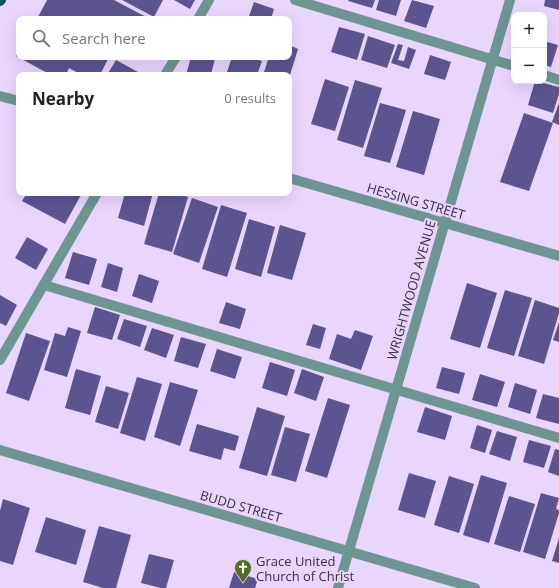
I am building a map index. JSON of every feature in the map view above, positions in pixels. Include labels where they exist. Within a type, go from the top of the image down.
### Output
[{"type":"street","points":[[200,16],[209,0]]},
{"type":"street","points":[[295,0],[511,65]]},
{"type":"street","name":"WRIGHTWOOD AVENUE","points":[[338,588],[510,0]]},
{"type":"street","points":[[168,72],[174,60]]},
{"type":"street","points":[[547,76],[559,80]]},
{"type":"street","points":[[0,96],[16,100]]},
{"type":"street","name":"HESSING STREET","points":[[292,179],[559,256]]},
{"type":"street","points":[[0,360],[95,196]]},
{"type":"street","points":[[44,285],[559,438]]},
{"type":"street","name":"BUDD STREET","points":[[0,450],[475,588]]},
{"type":"building","points":[[47,0],[114,0],[144,16],[39,16]]},
{"type":"building","points":[[122,0],[163,0],[155,16]]},
{"type":"building","points":[[174,0],[195,0],[190,9]]},
{"type":"building","points":[[375,0],[372,8],[348,1]]},
{"type":"building","points":[[379,0],[401,0],[396,16],[376,10]]},
{"type":"building","points":[[412,0],[434,6],[426,28],[404,21]]},
{"type":"building","points":[[545,0],[559,0],[559,10],[544,6]]},
{"type":"building","points":[[254,2],[274,9],[272,16],[249,16]]},
{"type":"building","points":[[339,27],[365,34],[357,60],[331,52]]},
{"type":"building","points":[[368,36],[395,45],[387,68],[361,60]]},
{"type":"building","points":[[547,42],[558,45],[551,67],[547,66]]},
{"type":"building","points":[[398,44],[403,45],[398,60],[404,61],[408,47],[416,50],[409,69],[391,63]]},
{"type":"building","points":[[292,46],[298,49],[291,72],[264,72],[268,60],[292,60]]},
{"type":"building","points":[[430,55],[451,62],[445,80],[424,74]]},
{"type":"building","points":[[23,60],[108,60],[102,72],[76,72],[69,68],[67,72],[45,72]]},
{"type":"building","points":[[116,60],[138,72],[109,72]]},
{"type":"building","points":[[190,60],[215,60],[212,72],[187,72]]},
{"type":"building","points":[[231,60],[262,61],[258,72],[227,72]]},
{"type":"building","points":[[325,79],[349,87],[335,131],[311,124]]},
{"type":"building","points":[[355,80],[382,88],[363,148],[337,140]]},
{"type":"building","points":[[534,84],[547,84],[559,87],[559,94],[553,113],[528,105]]},
{"type":"building","points":[[380,103],[406,110],[390,163],[364,156]]},
{"type":"building","points":[[559,103],[559,125],[552,122]]},
{"type":"building","points":[[413,111],[440,119],[424,175],[396,167]]},
{"type":"building","points":[[524,113],[553,123],[529,191],[500,182]]},
{"type":"building","points":[[25,196],[80,196],[65,224],[22,201]]},
{"type":"building","points":[[124,196],[152,196],[144,226],[118,218]]},
{"type":"building","points":[[158,196],[188,197],[172,252],[144,244]]},
{"type":"building","points":[[192,198],[218,207],[199,263],[173,254]]},
{"type":"building","points":[[221,205],[247,213],[227,277],[202,269]]},
{"type":"building","points":[[249,219],[275,227],[261,277],[235,269]]},
{"type":"building","points":[[280,225],[306,233],[292,280],[267,273]]},
{"type":"building","points":[[27,237],[48,249],[36,270],[15,258]]},
{"type":"building","points":[[73,252],[97,259],[89,285],[65,278]]},
{"type":"building","points":[[108,263],[123,268],[117,292],[101,287]]},
{"type":"building","points":[[139,274],[159,281],[152,303],[132,296]]},
{"type":"building","points":[[467,283],[497,293],[480,348],[450,339]]},
{"type":"building","points":[[505,290],[532,298],[514,356],[487,348]]},
{"type":"building","points":[[0,295],[17,305],[6,326],[0,323]]},
{"type":"building","points":[[535,300],[559,308],[559,313],[544,364],[518,356]]},
{"type":"building","points":[[226,302],[246,309],[240,329],[219,323]]},
{"type":"building","points":[[95,307],[120,315],[112,340],[87,333]]},
{"type":"building","points":[[124,319],[147,326],[140,347],[117,339]]},
{"type":"building","points":[[559,322],[559,342],[553,340]]},
{"type":"building","points":[[313,324],[326,328],[320,349],[306,345]]},
{"type":"building","points":[[68,327],[81,331],[67,377],[44,370],[55,333],[65,336]]},
{"type":"building","points":[[152,328],[174,335],[166,358],[144,350]]},
{"type":"building","points":[[355,330],[373,336],[361,370],[329,359],[337,334],[351,339]]},
{"type":"building","points":[[26,333],[50,341],[29,401],[6,393]]},
{"type":"building","points":[[181,337],[206,344],[198,368],[174,361]]},
{"type":"building","points":[[217,349],[242,357],[235,379],[210,371]]},
{"type":"building","points":[[270,362],[295,370],[287,396],[262,388]]},
{"type":"building","points":[[442,367],[465,373],[459,394],[436,388]]},
{"type":"building","points":[[76,369],[101,376],[90,415],[65,408]]},
{"type":"building","points":[[302,369],[324,377],[316,401],[294,393]]},
{"type":"building","points":[[480,374],[505,382],[497,407],[472,400]]},
{"type":"building","points":[[137,377],[162,384],[145,441],[120,433]]},
{"type":"building","points":[[170,382],[198,390],[180,446],[154,437]]},
{"type":"building","points":[[515,383],[537,390],[530,414],[508,407]]},
{"type":"building","points":[[106,386],[129,393],[118,429],[95,422]]},
{"type":"building","points":[[543,394],[559,398],[559,424],[536,418]]},
{"type":"building","points":[[328,398],[350,405],[327,478],[305,471]]},
{"type":"building","points":[[257,407],[285,416],[267,476],[239,468]]},
{"type":"building","points":[[425,407],[452,416],[445,440],[417,432]]},
{"type":"building","points":[[197,424],[239,436],[235,451],[224,448],[221,460],[189,451]]},
{"type":"building","points":[[477,425],[492,430],[485,453],[470,448]]},
{"type":"building","points":[[285,427],[310,434],[296,482],[271,475]]},
{"type":"building","points":[[497,431],[517,437],[510,461],[489,454]]},
{"type":"building","points":[[529,440],[551,446],[544,468],[523,462]]},
{"type":"building","points":[[555,449],[559,450],[559,476],[548,472]]},
{"type":"building","points":[[409,473],[436,481],[425,518],[398,510]]},
{"type":"building","points":[[481,475],[507,483],[489,543],[463,535]]},
{"type":"building","points":[[449,476],[474,484],[459,533],[434,525]]},
{"type":"building","points":[[541,493],[559,498],[556,509],[559,510],[559,513],[545,559],[523,552]]},
{"type":"building","points":[[509,496],[535,504],[520,552],[494,544]]},
{"type":"building","points":[[3,499],[30,508],[13,565],[0,561],[0,511]]},
{"type":"building","points":[[46,517],[86,530],[76,565],[35,552]]},
{"type":"building","points":[[99,526],[131,535],[116,588],[103,588],[83,582]]},
{"type":"building","points":[[559,538],[559,563],[552,561]]},
{"type":"building","points":[[149,554],[174,560],[166,588],[141,583]]},
{"type":"building","name":"Grace United Church of Christ","points":[[234,572],[258,579],[255,588],[229,588]]},
{"type":"place","name":"Grace United Church of Christ","points":[[243,583]]}]
